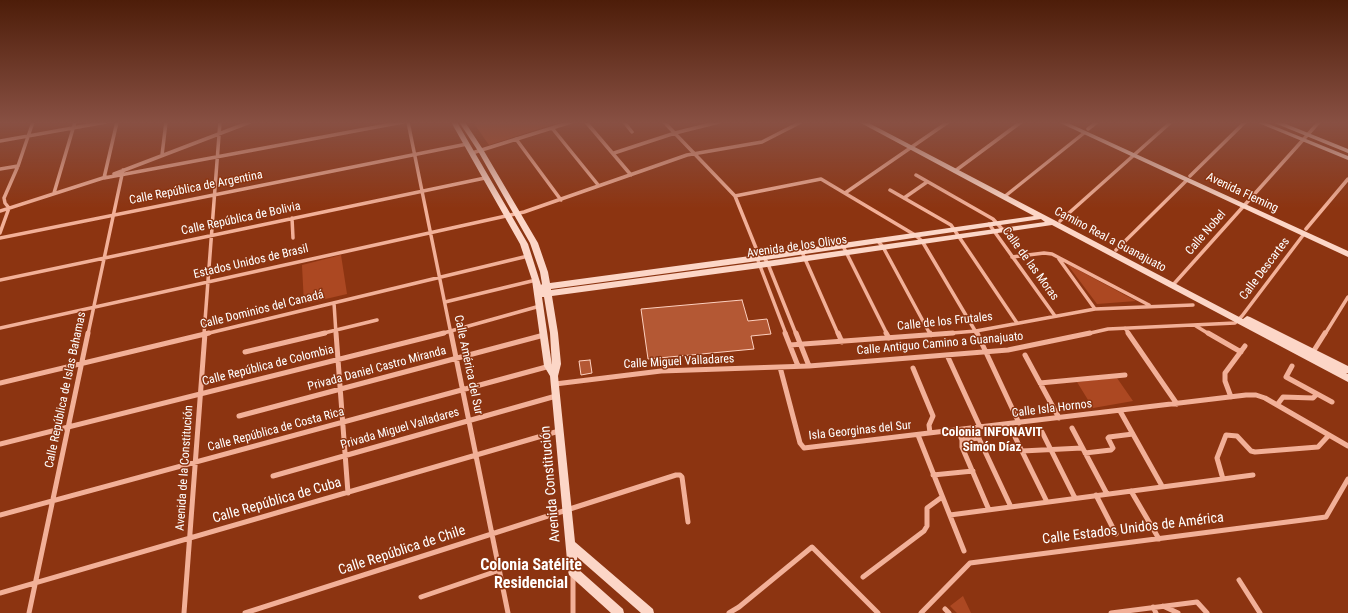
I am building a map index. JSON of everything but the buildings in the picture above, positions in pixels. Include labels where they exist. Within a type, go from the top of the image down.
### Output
[{"type":"street","points":[[9,208],[5,203],[4,198],[23,151]]},
{"type":"street","points":[[54,193],[66,151]]},
{"type":"street","points":[[104,178],[110,151]]},
{"type":"street","points":[[162,155],[163,151]]},
{"type":"street","points":[[0,211],[122,172],[174,151]]},
{"type":"street","name":"Avenida de la Constitución","points":[[184,613],[219,151]]},
{"type":"street","points":[[122,172],[248,151]]},
{"type":"street","name":"Calle América del Sur","points":[[413,151],[508,613]]},
{"type":"street","name":"Calle República de Argentina","points":[[0,238],[432,151]]},
{"type":"street","points":[[472,153],[479,151]]},
{"type":"street","name":"Avenida Constitución","points":[[481,151],[534,243],[544,272],[548,290],[554,380],[573,571],[573,613]]},
{"type":"street","points":[[525,151],[561,200]]},
{"type":"street","points":[[570,151],[599,186]]},
{"type":"street","points":[[612,151],[631,175]]},
{"type":"street","points":[[614,153],[621,151]]},
{"type":"street","points":[[693,151],[735,196],[761,260],[798,366]]},
{"type":"street","name":"Estados Unidos de Brasil","points":[[0,328],[517,214],[695,153],[710,151]]},
{"type":"street","points":[[845,193],[905,151]]},
{"type":"street","name":"Camino Real a Guanajuato","points":[[921,151],[1240,318],[1348,378]]},
{"type":"street","points":[[957,170],[983,151]]},
{"type":"street","points":[[1006,195],[1061,151]]},
{"type":"street","name":"Avenida Fleming","points":[[1129,151],[1305,232],[1348,254]]},
{"type":"street","points":[[1054,220],[1140,151]]},
{"type":"street","points":[[1116,250],[1216,151]]},
{"type":"street","name":"Calle Nobel","points":[[1174,284],[1293,151]]},
{"type":"street","points":[[1333,151],[1348,158]]},
{"type":"street","name":"Avenida Constitución","points":[[472,153],[524,244],[537,288],[544,335],[553,365]]},
{"type":"street","points":[[0,169],[18,166]]},
{"type":"street","name":"Calle República de Islas Bahamas","points":[[29,613],[122,172]]},
{"type":"street","points":[[916,175],[993,219],[1003,230]]},
{"type":"street","name":"Calle República de Bolivia","points":[[0,280],[422,190],[485,178]]},
{"type":"street","name":"Calle Descartes","points":[[1240,318],[1305,232],[1348,179]]},
{"type":"street","points":[[735,196],[814,180],[821,180],[828,182],[915,235],[922,241],[976,331],[1019,423]]},
{"type":"street","points":[[904,198],[927,182]]},
{"type":"street","points":[[890,190],[945,221],[955,229],[1016,323]]},
{"type":"street","name":"Camino Real a Guanajuato","points":[[1006,195],[1041,217]]},
{"type":"street","points":[[0,233],[9,208]]},
{"type":"street","name":"Avenida de los Olivos","points":[[845,249],[877,240],[989,224],[1041,217],[1054,220]]},
{"type":"street","points":[[292,218],[292,238]]},
{"type":"street","name":"Camino Real a Guanajuato","points":[[1054,220],[1116,250],[1174,284]]},
{"type":"street","name":"Avenida de los Olivos","points":[[537,288],[548,290],[845,249],[883,247],[1003,230],[1054,220]]},
{"type":"street","name":"Calle de las Moras","points":[[989,224],[1055,316]]},
{"type":"street","name":"Avenida Fleming","points":[[1305,232],[1348,249]]},
{"type":"street","points":[[877,240],[883,247],[931,335]]},
{"type":"street","points":[[845,249],[889,338]]},
{"type":"street","name":"Calle de los Frutales","points":[[1012,257],[1044,253],[1058,257],[1149,306]]},
{"type":"street","points":[[803,255],[842,342]]},
{"type":"street","name":"Calle Dominios del Canadá","points":[[0,383],[528,256]]},
{"type":"street","points":[[1058,257],[1095,309]]},
{"type":"street","points":[[761,260],[801,344],[809,366]]},
{"type":"street","points":[[445,302],[537,288]]},
{"type":"street","points":[[1313,352],[1348,297]]},
{"type":"street","points":[[334,303],[348,493]]},
{"type":"street","name":"Calle de los Frutales","points":[[790,345],[976,331],[1095,309],[1193,305]]},
{"type":"street","name":"Calle República de Colombia","points":[[0,444],[338,359],[540,306]]},
{"type":"street","name":"Camino Real a Guanajuato","points":[[1240,318],[1348,370]]},
{"type":"street","name":"Calle Antiguo Camino a Guanajuato","points":[[780,367],[1008,350],[1108,329],[1231,324],[1240,318]]},
{"type":"street","points":[[245,352],[377,320]]},
{"type":"street","points":[[1196,325],[1241,352]]},
{"type":"street","points":[[1125,328],[1177,404]]},
{"type":"street","name":"Privada Daniel Castro Miranda","points":[[239,416],[544,335]]},
{"type":"street","points":[[1231,397],[1225,381],[1225,373],[1245,346]]},
{"type":"street","points":[[947,355],[980,427]]},
{"type":"street","points":[[1025,355],[1059,418]]},
{"type":"street","name":"Calle República de Costa Rica","points":[[0,515],[553,365]]},
{"type":"street","points":[[1292,366],[1286,377],[1332,402]]},
{"type":"street","name":"Calle Miguel Valladares","points":[[554,380],[661,371],[780,367]]},
{"type":"street","name":"Isla Georginas del Sur","points":[[780,367],[800,443],[804,448],[930,433]]},
{"type":"street","points":[[913,368],[933,416],[928,425],[930,433]]},
{"type":"street","points":[[1040,383],[1125,374]]},
{"type":"street","points":[[1277,405],[1283,397],[1313,398],[1317,394]]},
{"type":"street","name":"Privada Miguel Valladares","points":[[273,476],[556,396]]},
{"type":"street","name":"Calle Isla Hornos","points":[[930,433],[1231,397],[1256,396],[1277,405],[1348,446]]},
{"type":"street","points":[[1120,411],[1162,486]]},
{"type":"street","points":[[974,428],[1011,507]]},
{"type":"street","points":[[1072,428],[1106,494]]},
{"type":"street","points":[[958,430],[962,440],[962,447],[988,510]]},
{"type":"street","name":"Calle República de Cuba","points":[[0,593],[560,431]]},
{"type":"street","points":[[1042,432],[1075,498]]},
{"type":"street","points":[[1022,452],[1051,450],[1111,450],[1113,448],[1108,438],[1109,437],[1133,434]]},
{"type":"street","points":[[918,435],[964,551]]},
{"type":"street","points":[[1014,435],[1047,502]]},
{"type":"street","points":[[1223,478],[1217,458],[1226,435],[1237,436],[1251,451],[1255,452],[1318,447],[1329,435]]},
{"type":"street","points":[[962,440],[978,438]]},
{"type":"street","points":[[934,475],[973,471]]},
{"type":"street","name":"Calle República de Chile","points":[[245,613],[676,475],[680,475],[682,477],[688,522]]},
{"type":"street","points":[[950,516],[1162,486],[1253,475]]},
{"type":"street","name":"Calle Estados Unidos de América","points":[[921,613],[970,563],[1326,517],[1348,479]]},
{"type":"street","points":[[1131,491],[1159,539]]},
{"type":"street","points":[[1096,495],[1116,534]]},
{"type":"street","points":[[863,577],[924,531],[927,526],[927,508],[942,497]]},
{"type":"street","points":[[570,544],[649,613]]},
{"type":"street","points":[[729,613],[739,607],[812,547],[878,613]]},
{"type":"street","points":[[421,597],[500,570]]},
{"type":"street","points":[[573,571],[619,613]]},
{"type":"street","points":[[1240,580],[1260,613]]},
{"type":"street","points":[[1111,613],[1197,602],[1202,606],[1206,613]]},
{"type":"street","points":[[1162,606],[1178,613]]},
{"type":"street","points":[[1153,607],[1156,613]]},
{"type":"shaded area","points":[[341,255],[347,294],[304,304],[302,265]]},
{"type":"shaded area","points":[[1067,264],[1136,301],[1097,304]]},
{"type":"shaded area","points":[[1117,378],[1133,401],[1093,408],[1077,382]]},
{"type":"shaded area","points":[[963,596],[971,613],[957,613],[950,606]]},
{"type":"district","name":"Colonia INFONAVIT Simón Díaz","points":[[992,440]]},
{"type":"district","name":"Colonia Satélite Residencial","points":[[531,575]]}]
